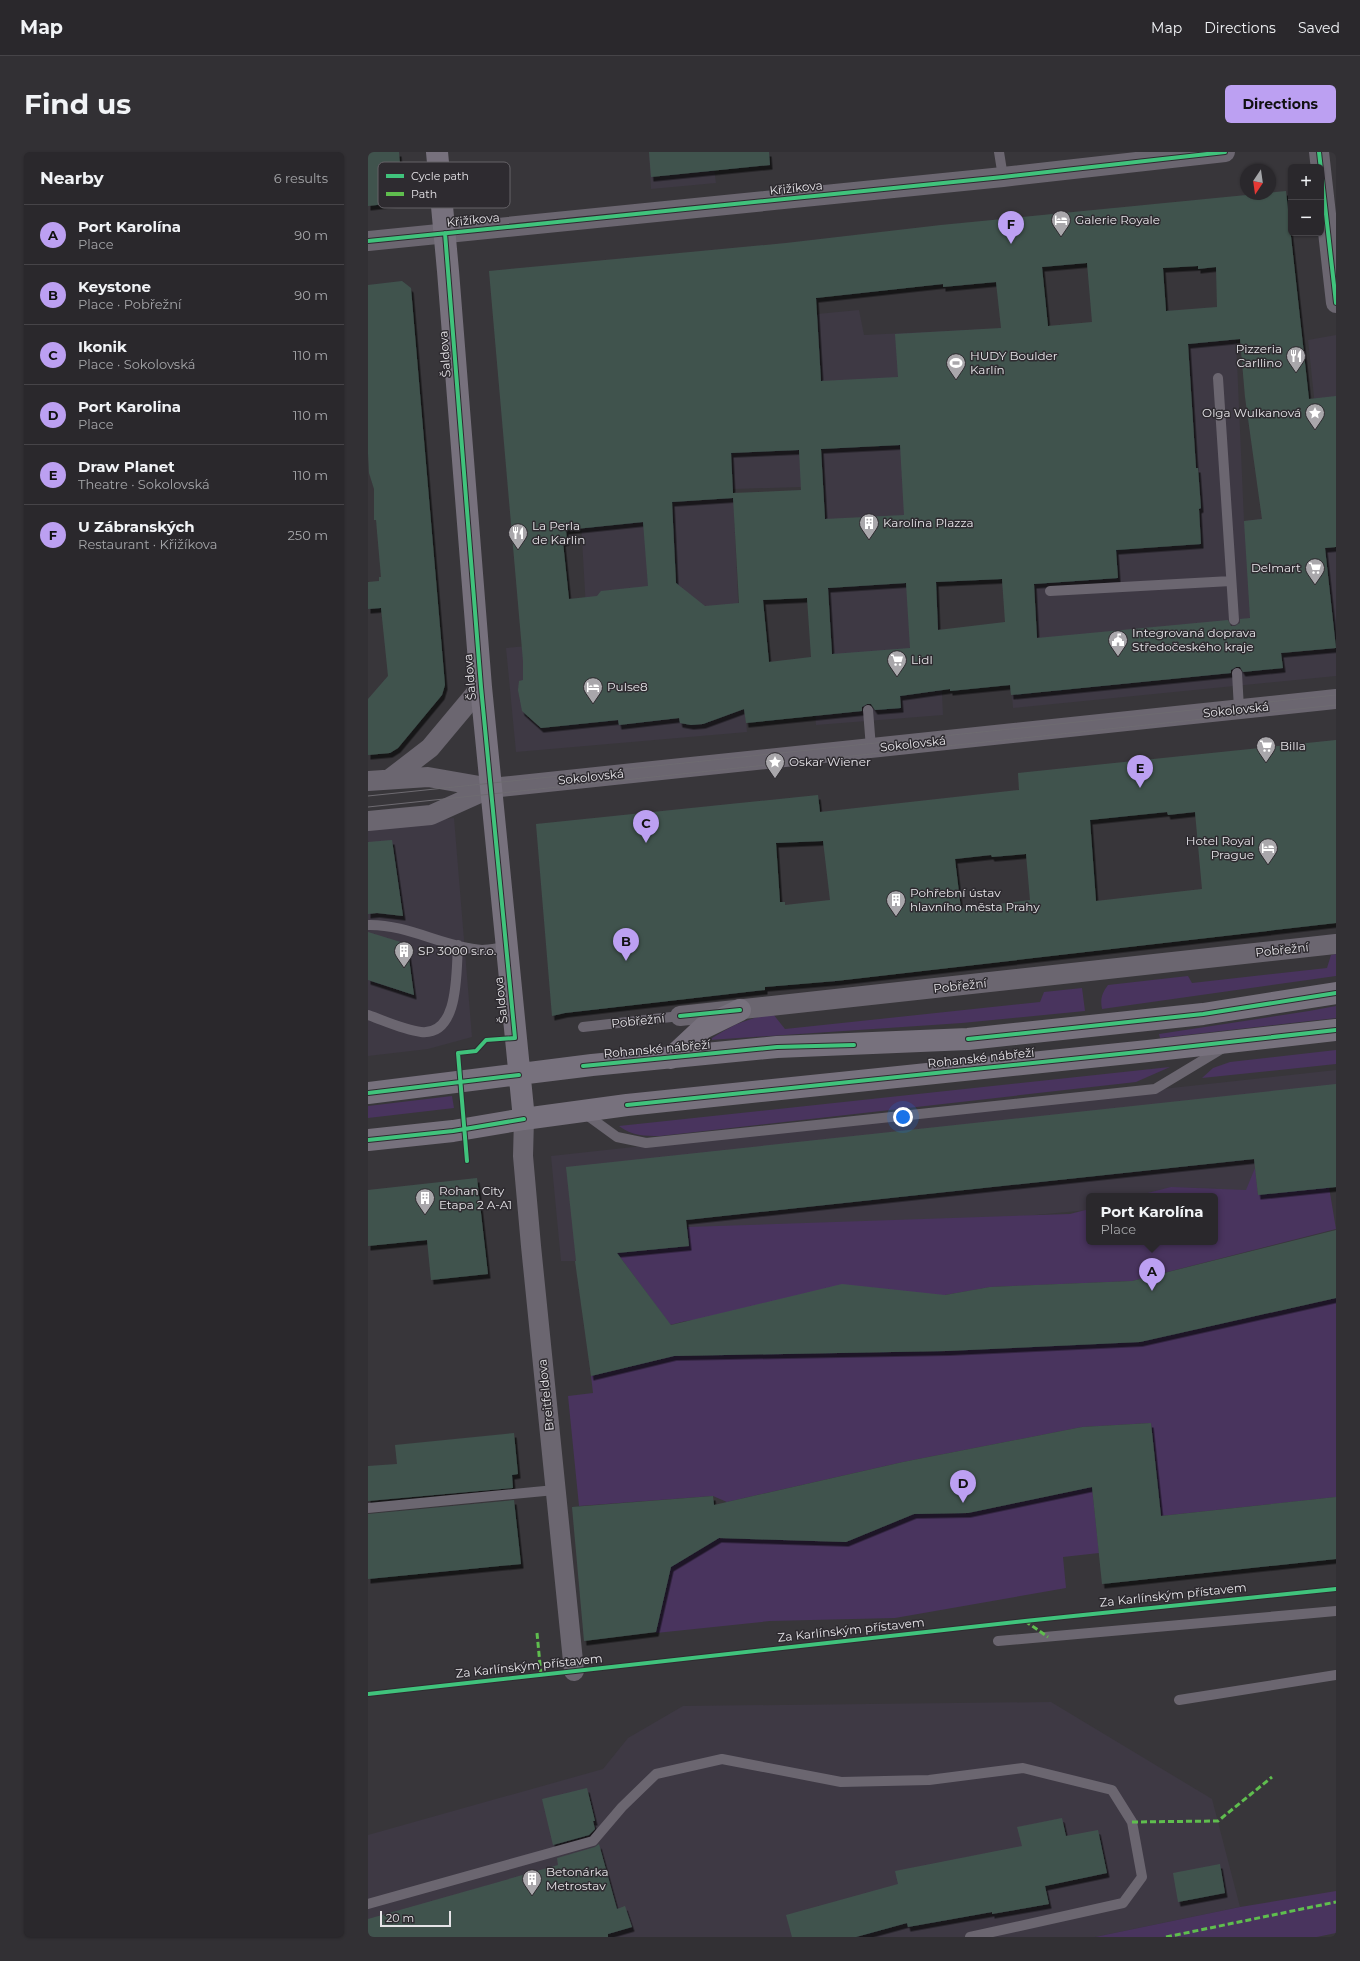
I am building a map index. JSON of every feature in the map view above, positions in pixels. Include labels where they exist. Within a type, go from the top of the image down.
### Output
[{"type":"main road","name":"Šaldova","points":[[437,152],[438,162]]},
{"type":"main road","name":"Šaldova","points":[[442,208],[481,687],[524,1119]]},
{"type":"main road","name":"Rohanské nábřeží","points":[[368,1093],[588,1066],[777,1047],[968,1039],[1203,1014],[1336,993]]},
{"type":"main road","points":[[671,1058],[703,1028],[740,1010]]},
{"type":"main road","name":"Rohanské nábřeží","points":[[368,1140],[458,1130],[581,1111],[1336,1030]]},
{"type":"street","name":"Křižíkova","points":[[368,241],[1003,177],[1225,152]]},
{"type":"street","points":[[1320,152],[1336,303]]},
{"type":"street","name":"Šaldova","points":[[391,778],[430,748],[481,687]]},
{"type":"street","name":"Sokolovská","points":[[368,781],[391,778],[428,777],[491,788],[1336,699]]},
{"type":"street","name":"Sokolovská","points":[[368,821],[431,815],[491,788]]},
{"type":"street","name":"Pobřežní","points":[[680,1016],[1336,944]]},
{"type":"street","name":"Breitfeldova","points":[[524,1119],[523,1156],[574,1671]]},
{"type":"lane","points":[[1000,152],[1003,177]]},
{"type":"lane","points":[[1218,378],[1234,620]]},
{"type":"lane","points":[[1050,591],[1231,581]]},
{"type":"lane","points":[[1237,673],[1239,709]]},
{"type":"lane","points":[[868,710],[871,748]]},
{"type":"lane","points":[[368,925],[395,927],[458,945],[482,950],[506,947]]},
{"type":"lane","points":[[368,1015],[421,1032],[434,1030],[440,1026],[452,1009],[458,945]]},
{"type":"lane","name":"Pobřežní","points":[[583,1027],[680,1016]]},
{"type":"lane","points":[[581,1111],[617,1137],[646,1143],[1140,1091],[1155,1089],[1234,1042]]},
{"type":"lane","points":[[368,1508],[555,1490]]},
{"type":"lane","points":[[998,1641],[1336,1611]]},
{"type":"lane","points":[[1179,1700],[1336,1675]]},
{"type":"lane","points":[[368,1904],[593,1841],[622,1807],[656,1774],[722,1759],[841,1782],[929,1780],[1023,1768],[1112,1790],[1132,1822],[1142,1877],[1123,1902],[970,1937]]},
{"type":"shaded area","points":[[649,152],[712,152],[716,183],[651,189]]},
{"type":"shaded area","points":[[859,310],[864,335],[988,329],[990,364],[1236,339],[1244,521],[1326,511],[1308,340],[1336,335],[1336,676],[1013,708],[1002,579],[937,582],[943,715],[816,725],[801,487],[733,489],[741,664],[747,732],[516,752],[506,648],[572,642],[586,609],[581,522],[721,323]]},
{"type":"shaded area","points":[[454,818],[472,1037],[428,1049],[368,1056],[368,827]]},
{"type":"shaded area","points":[[1336,954],[1336,976],[1102,1009],[1102,996],[1108,985],[1188,976],[1192,983],[1327,968],[1331,955]]},
{"type":"shaded area","points":[[1082,988],[1085,1011],[962,1023],[709,1040],[739,1023],[773,1014],[785,1029],[1040,1002],[1044,992]]},
{"type":"shaded area","points":[[1336,1006],[1336,1018],[1160,1038],[1159,1034],[1309,1011]]},
{"type":"shaded area","points":[[1336,1050],[1336,1064],[1202,1078],[1213,1068],[1230,1062]]},
{"type":"shaded area","points":[[1170,1067],[1136,1082],[660,1136],[633,1134],[619,1126]]},
{"type":"shaded area","points":[[1336,1070],[1336,1187],[1258,1195],[1218,1195],[1218,1193],[1086,1193],[1086,1210],[617,1253],[575,1261],[561,1261],[551,1156]]},
{"type":"shaded area","points":[[452,1096],[454,1108],[368,1118],[368,1106]]},
{"type":"shaded area","points":[[1255,1168],[1258,1195],[1329,1187],[1336,1229],[1132,1281],[991,1287],[945,1295],[686,1321],[670,1325],[617,1253],[689,1246],[687,1227],[1070,1214],[1086,1210],[1086,1245],[1218,1245],[1218,1193],[1148,1193],[1171,1187],[1246,1190]]},
{"type":"shaded area","points":[[1336,1298],[1336,1497],[1161,1516],[1151,1423],[1082,1427],[903,1462],[727,1502],[713,1496],[579,1506],[568,1396],[593,1393],[591,1376],[672,1356],[947,1351],[1140,1342]]},
{"type":"shaded area","points":[[1092,1487],[1099,1553],[1063,1557],[1066,1588],[895,1618],[770,1621],[656,1633],[671,1567],[719,1538],[846,1542],[914,1514],[968,1513]]},
{"type":"shaded area","points":[[1051,1702],[1212,1799],[1240,1907],[1095,1937],[368,1937],[368,1835],[603,1769],[628,1738],[683,1706]]},
{"type":"shaded area","points":[[1336,1891],[1336,1933],[1317,1937],[1095,1937],[1240,1907]]},
{"type":"building","points":[[368,152],[399,152],[400,162],[378,162],[378,205],[368,206]]},
{"type":"building","points":[[649,152],[769,152],[770,165],[651,177]]},
{"type":"building","points":[[1286,191],[1288,236],[1291,236],[1309,399],[1336,396],[1336,547],[1325,548],[1336,648],[1281,653],[1283,668],[1243,672],[1240,667],[1236,667],[1231,670],[1231,673],[1011,695],[1010,685],[950,691],[950,689],[900,696],[901,708],[875,710],[871,704],[867,704],[862,707],[862,711],[746,723],[744,709],[703,724],[691,725],[680,723],[679,718],[619,725],[618,720],[541,728],[522,711],[518,690],[519,681],[523,680],[523,661],[489,271],[786,243],[941,225],[1240,196],[1240,200],[1276,200],[1276,192]],"holes":[[[1087,263],[1092,322],[1048,326],[1042,267]],[[1198,266],[1198,269],[1216,267],[1217,307],[1166,311],[1163,268]],[[996,282],[1001,328],[895,334],[898,377],[821,381],[816,298],[943,284],[943,287]],[[1240,339],[1245,397],[1262,519],[1244,521],[1250,618],[1240,619],[1240,623],[1235,626],[1231,626],[1228,620],[1037,638],[1034,584],[1118,578],[1116,550],[1201,544],[1199,509],[1201,508],[1198,468],[1196,468],[1188,344]],[[900,445],[904,515],[825,519],[821,449]],[[799,450],[801,490],[733,493],[731,453]],[[733,498],[739,603],[705,606],[676,583],[672,502]],[[643,522],[648,586],[601,591],[597,596],[569,599],[563,542],[567,541],[566,530]],[[1002,579],[1005,622],[938,630],[936,582]],[[906,583],[910,648],[832,654],[828,588]],[[807,598],[811,657],[769,662],[763,600]]]},
{"type":"building","points":[[402,281],[411,288],[445,685],[442,695],[398,748],[390,753],[368,755],[368,699],[388,676],[381,608],[368,609],[368,582],[379,581],[379,577],[381,577],[376,520],[374,520],[374,489],[369,473],[368,453],[368,285]]},
{"type":"building","points":[[1336,740],[1336,923],[836,981],[765,987],[765,990],[565,1013],[552,1016],[536,824],[818,795],[820,812],[1019,790],[1018,773]],"holes":[[[1167,812],[1168,815],[1195,812],[1202,889],[1096,901],[1090,820]],[[823,841],[830,900],[785,905],[785,902],[780,902],[776,843]],[[1026,854],[1030,900],[961,909],[955,859],[991,855],[992,857]]]},
{"type":"building","points":[[392,840],[403,916],[377,913],[368,914],[368,842]]},
{"type":"building","points":[[368,932],[407,944],[414,995],[368,980]]},
{"type":"building","points":[[1336,1084],[1336,1187],[1258,1195],[1254,1159],[686,1220],[689,1246],[617,1253],[671,1325],[842,1284],[945,1295],[990,1287],[1132,1281],[1336,1230],[1336,1298],[1140,1342],[947,1351],[674,1356],[591,1376],[575,1261],[566,1167]]},
{"type":"building","name":"Rohan City Etapa 2 A-A1","points":[[477,1178],[488,1274],[431,1280],[427,1240],[368,1246],[368,1190]]},
{"type":"building","points":[[1151,1423],[1161,1516],[1336,1497],[1336,1559],[1102,1584],[1092,1487],[968,1513],[914,1514],[846,1542],[719,1538],[671,1567],[656,1632],[584,1641],[572,1507],[713,1496],[714,1505],[903,1462],[1082,1427]]},
{"type":"building","points":[[514,1433],[518,1474],[512,1475],[513,1488],[368,1501],[368,1466],[397,1464],[395,1445]]},
{"type":"building","points":[[514,1500],[521,1564],[368,1579],[368,1514]]},
{"type":"building","points":[[587,1788],[595,1821],[593,1821],[595,1829],[589,1835],[553,1845],[542,1799]]},
{"type":"building","points":[[1062,1818],[1066,1836],[1098,1830],[1107,1873],[1045,1886],[1049,1904],[992,1914],[992,1912],[908,1927],[907,1923],[856,1937],[792,1937],[786,1915],[898,1884],[895,1871],[1022,1846],[1017,1827]]},
{"type":"building","name":"Betonárka Metrostav","points":[[599,1844],[617,1909],[625,1906],[632,1927],[608,1934],[608,1937],[368,1937],[368,1919],[558,1865],[557,1858],[595,1847]]},
{"type":"building","points":[[1220,1864],[1225,1893],[1178,1902],[1173,1873]]},
{"type":"tram line","points":[[368,796],[1336,695]]},
{"type":"tram line","points":[[368,807],[1336,705]]},
{"type":"marked path","points":[[1025,1621],[1048,1637]]},
{"type":"marked path","points":[[537,1633],[541,1675]]},
{"type":"marked path","points":[[1132,1822],[1218,1821],[1272,1777]]},
{"type":"marked path","points":[[1166,1937],[1336,1902]]},
{"type":"cycle path","points":[[368,241],[1003,177],[1225,152]]},
{"type":"cycle path","points":[[1319,152],[1336,303]]},
{"type":"cycle path","points":[[445,233],[481,687],[515,1038],[486,1040],[476,1051],[458,1053],[467,1161]]},
{"type":"cycle path","points":[[968,1039],[1203,1014],[1336,993]]},
{"type":"cycle path","points":[[680,1016],[740,1010]]},
{"type":"cycle path","points":[[627,1105],[1336,1030]]},
{"type":"cycle path","points":[[583,1066],[777,1047],[854,1045]]},
{"type":"cycle path","points":[[368,1093],[519,1075]]},
{"type":"cycle path","points":[[368,1140],[453,1131],[524,1119]]},
{"type":"cycle path","name":"Za Karlínským přístavem","points":[[368,1694],[1025,1621],[1336,1589]]},
{"type":"place","name":"Galerie Royale","points":[[1061,237]]},
{"type":"place","name":"U Zábranských","points":[[1011,244]]},
{"type":"place","name":"Pizzeria Carllino","points":[[1296,373]]},
{"type":"place","name":"HUDY Boulder Karlín","points":[[956,380]]},
{"type":"place","name":"Olga Wulkanová","points":[[1315,430]]},
{"type":"place","name":"Karolína Plazza","points":[[869,540]]},
{"type":"place","name":"La Perla de Karlin","points":[[518,550]]},
{"type":"place","name":"Delmart","points":[[1315,585]]},
{"type":"place","name":"Integrovaná doprava Středočeského kraje","points":[[1118,657]]},
{"type":"place","name":"Lidl","points":[[897,677]]},
{"type":"place","name":"Pulse8","points":[[593,704]]},
{"type":"place","name":"Billa","points":[[1266,763]]},
{"type":"place","name":"Oskar Wiener","points":[[775,779]]},
{"type":"place","name":"Draw Planet","points":[[1140,788]]},
{"type":"place","name":"Ikonik","points":[[646,843]]},
{"type":"place","name":"Hotel Royal Prague","points":[[1268,865]]},
{"type":"place","name":"Pohřební ústav hlavního města Prahy","points":[[896,917]]},
{"type":"place","name":"Keystone","points":[[626,961]]},
{"type":"place","name":"SP 3000 s.r.o.","points":[[404,968]]},
{"type":"place","name":"Rohan City Etapa 2 A-A1","points":[[425,1215]]},
{"type":"place","name":"Port Karolína","points":[[1152,1291]]},
{"type":"place","name":"Port Karolina","points":[[963,1503]]},
{"type":"place","name":"Betonárka Metrostav","points":[[532,1896]]}]
